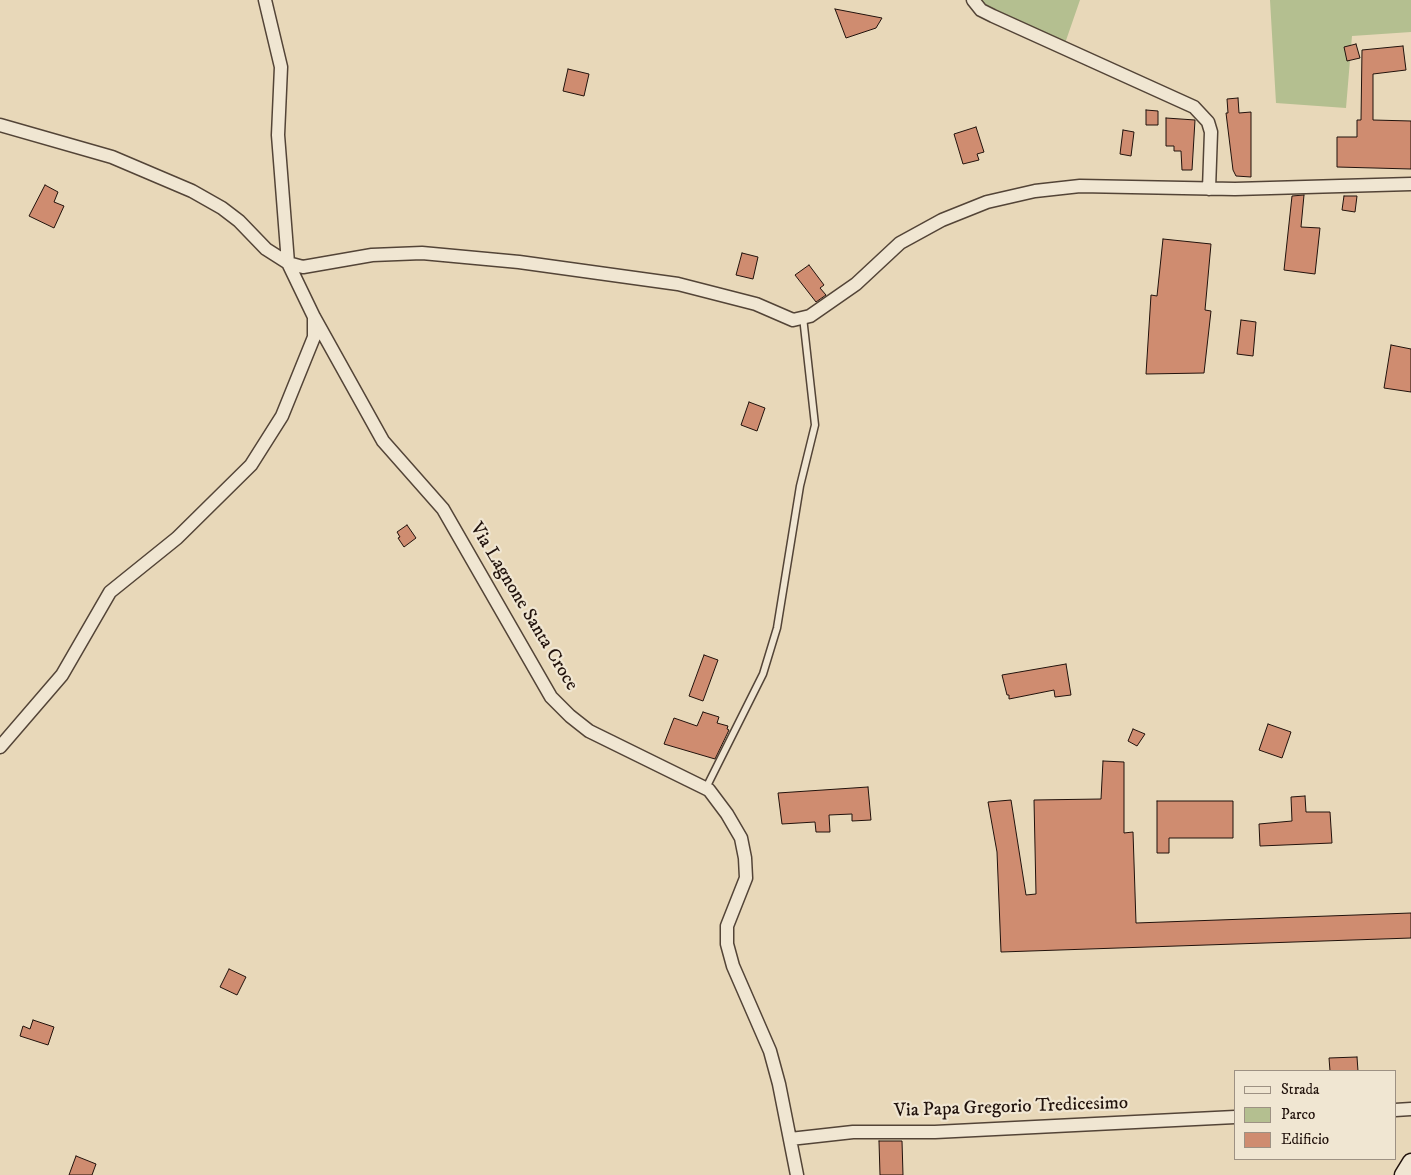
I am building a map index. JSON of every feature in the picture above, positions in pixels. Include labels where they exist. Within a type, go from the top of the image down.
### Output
[{"type":"street","points":[[265,0],[281,68],[278,136],[288,264]]},
{"type":"street","points":[[973,0],[981,10],[993,16],[1194,107],[1208,122],[1211,132],[1209,189]]},
{"type":"street","points":[[0,125],[112,157],[192,191],[222,208],[244,226],[266,249],[288,264],[303,267],[372,255],[422,253],[519,262],[678,284],[756,304],[793,320],[810,316],[856,284],[900,242],[942,220],[987,202],[1035,190],[1080,186],[1209,189],[1411,184]]},
{"type":"street","name":"Via Lagnone Santa Croce","points":[[288,264],[314,318],[383,441],[443,510],[551,697],[589,731],[706,788],[727,814],[740,838],[745,858],[746,878],[727,926],[727,944],[733,966],[770,1051],[779,1084],[798,1175]]},
{"type":"street","points":[[0,747],[62,675],[110,592],[177,538],[251,465],[282,416],[314,337],[314,318]]},
{"type":"street","points":[[1396,1110],[1411,1109]]},
{"type":"street","name":"Via Papa Gregorio Tredicesimo","points":[[790,1139],[853,1132],[945,1132],[1234,1117]]},
{"type":"street","points":[[1403,1175],[1411,1162]]},
{"type":"lane","points":[[706,788],[763,674],[777,628],[800,486],[815,425],[802,318]]},
{"type":"green space","points":[[982,0],[1080,0],[1062,52],[983,7]]},
{"type":"green space","points":[[1270,0],[1411,0],[1411,32],[1352,36],[1346,108],[1276,103]]},
{"type":"building","points":[[835,9],[882,18],[876,28],[846,38]]},
{"type":"building","points":[[1356,44],[1360,58],[1347,61],[1344,47]]},
{"type":"building","points":[[1403,46],[1406,70],[1373,74],[1373,120],[1411,121],[1411,169],[1337,167],[1337,137],[1357,137],[1357,120],[1361,120],[1362,50]]},
{"type":"building","points":[[568,69],[589,74],[584,96],[563,91]]},
{"type":"building","points":[[1238,98],[1239,113],[1251,112],[1251,177],[1236,176],[1233,170],[1226,113],[1228,113],[1227,99]]},
{"type":"building","points":[[1146,110],[1158,111],[1158,125],[1146,125]]},
{"type":"building","points":[[1166,118],[1195,120],[1192,170],[1182,170],[1181,151],[1174,151],[1174,146],[1166,146]]},
{"type":"building","points":[[976,127],[984,152],[977,154],[979,160],[963,164],[954,134]]},
{"type":"building","points":[[1123,130],[1134,132],[1131,156],[1120,154]]},
{"type":"building","points":[[45,185],[58,192],[54,202],[64,206],[54,228],[29,216]]},
{"type":"building","points":[[1304,195],[1301,227],[1320,228],[1315,274],[1284,270],[1292,196]]},
{"type":"building","points":[[1344,196],[1357,196],[1355,212],[1342,210]]},
{"type":"building","points":[[1163,239],[1211,244],[1205,310],[1211,311],[1204,373],[1146,374],[1151,295],[1157,296]]},
{"type":"building","points":[[742,253],[758,257],[753,279],[736,275]]},
{"type":"building","points":[[809,265],[824,285],[820,288],[826,295],[816,302],[795,275]]},
{"type":"building","points":[[1241,320],[1256,322],[1253,356],[1237,354]]},
{"type":"building","points":[[1391,345],[1411,349],[1411,392],[1384,388]]},
{"type":"building","points":[[749,402],[765,408],[757,431],[741,425]]},
{"type":"building","points":[[407,525],[416,538],[404,547],[398,538],[400,537],[397,532]]},
{"type":"building","points":[[704,655],[718,660],[703,701],[689,696]]},
{"type":"building","points":[[1066,664],[1071,695],[1055,697],[1054,690],[1009,699],[1002,675]]},
{"type":"building","points":[[703,712],[719,717],[717,723],[728,726],[727,729],[729,730],[715,759],[664,744],[674,718],[697,726]]},
{"type":"building","points":[[1268,724],[1291,732],[1282,758],[1259,750]]},
{"type":"building","points":[[1133,729],[1145,734],[1137,746],[1128,741]]},
{"type":"building","points":[[1103,761],[1124,762],[1124,833],[1133,832],[1136,923],[1411,913],[1411,938],[1001,952],[997,852],[988,802],[1011,800],[1026,895],[1036,894],[1034,800],[1101,799]]},
{"type":"building","points":[[868,787],[871,820],[852,821],[852,814],[829,815],[830,832],[816,832],[815,822],[782,824],[778,793]]},
{"type":"building","points":[[1305,796],[1306,812],[1330,812],[1332,843],[1260,846],[1259,824],[1292,821],[1291,797]]},
{"type":"building","points":[[1157,801],[1233,801],[1233,838],[1169,838],[1169,853],[1157,853]]},
{"type":"building","points":[[229,969],[246,977],[237,995],[220,987]]},
{"type":"building","points":[[33,1020],[54,1027],[48,1045],[20,1036],[23,1026],[30,1029]]},
{"type":"building","points":[[1357,1057],[1358,1070],[1330,1070],[1329,1058]]},
{"type":"building","points":[[879,1141],[902,1141],[903,1175],[880,1175]]},
{"type":"building","points":[[76,1156],[96,1164],[92,1175],[69,1175]]}]
